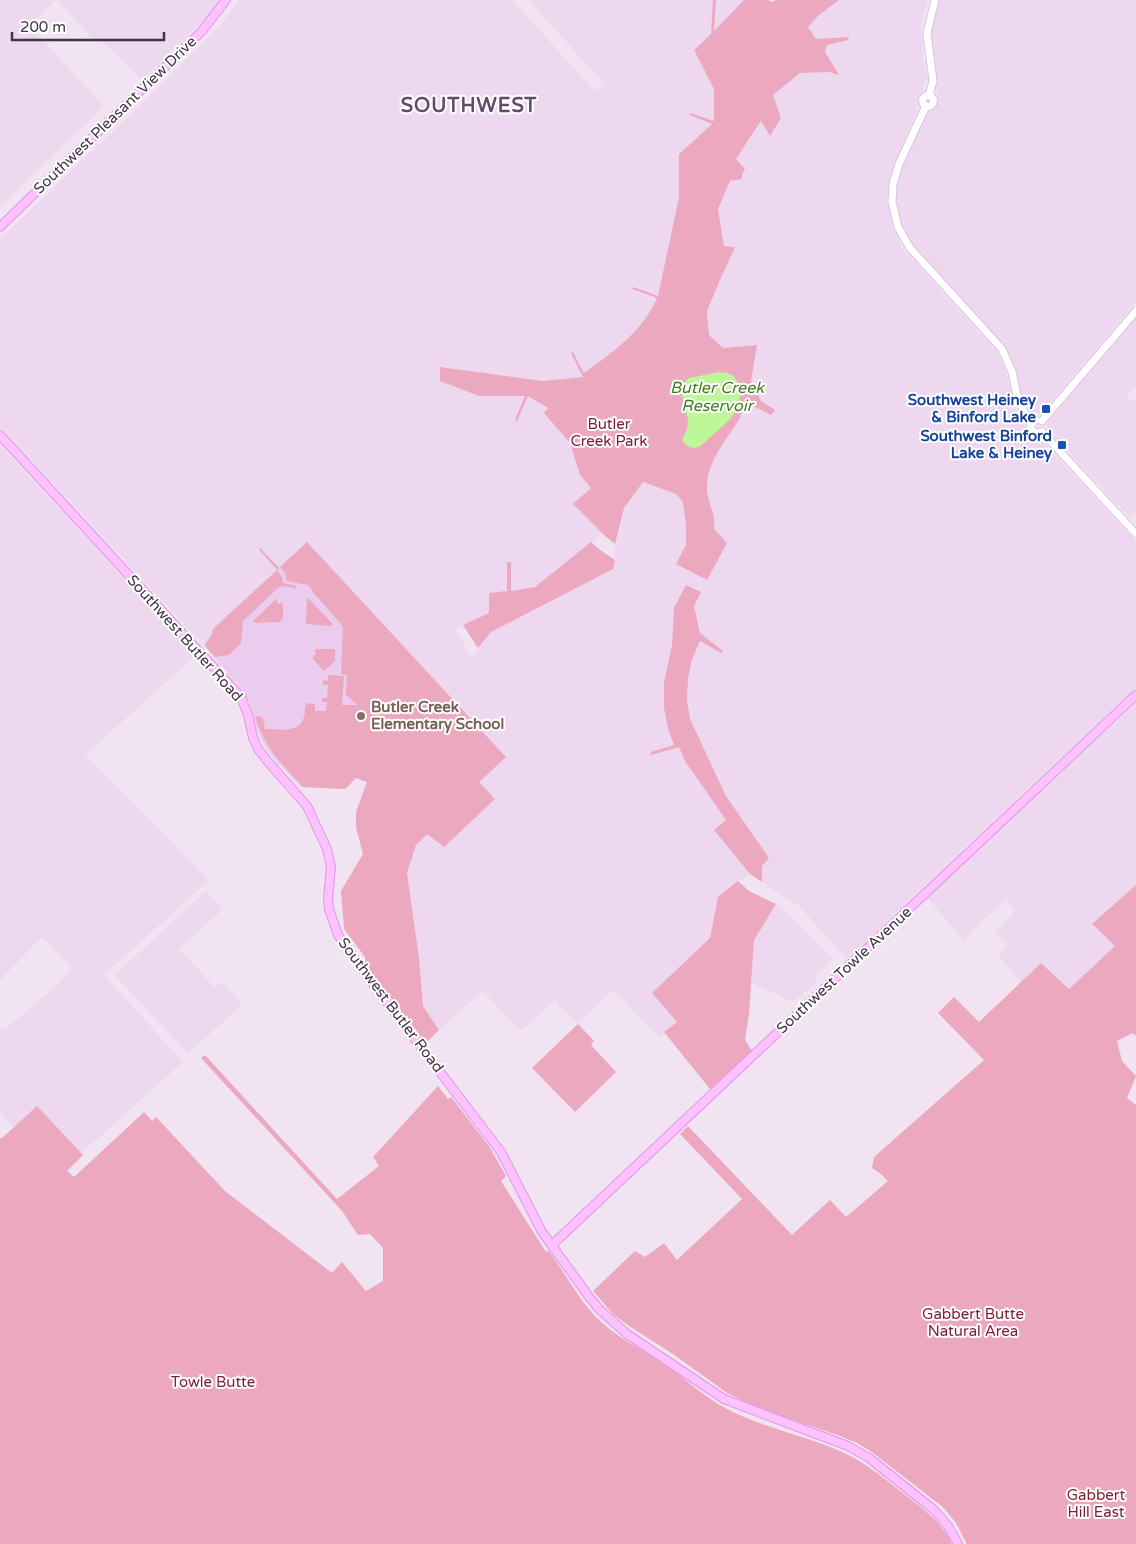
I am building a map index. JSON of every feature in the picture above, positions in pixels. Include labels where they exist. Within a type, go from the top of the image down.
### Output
[{"type":"main road","name":"Southwest Pleasant View Drive","points":[[0,227],[202,31],[226,0]]},
{"type":"main road","name":"Southwest Butler Road","points":[[0,435],[241,697],[258,749],[268,763],[307,806],[327,849],[331,867],[329,909],[338,935],[501,1152],[538,1225],[600,1310],[627,1334],[724,1400],[857,1450],[934,1510],[948,1526],[958,1544]]},
{"type":"main road","name":"Southwest Towle Avenue","points":[[552,1245],[1136,695]]},
{"type":"street","points":[[935,0],[927,33],[932,81],[930,96],[932,103],[930,106],[926,106],[895,176],[892,202],[898,227],[905,243],[1002,349],[1012,372],[1018,400],[1032,422]]},
{"type":"street","points":[[1042,421],[1136,312]]},
{"type":"street","points":[[1042,421],[1037,419],[1032,422],[1030,427],[1033,432],[1042,432]]},
{"type":"street","points":[[1042,421],[1044,426],[1042,432]]},
{"type":"street","points":[[1042,432],[1136,534]]},
{"type":"shaded area","points":[[0,0],[56,0],[29,26],[104,106],[0,207]]},
{"type":"shaded area","points":[[57,0],[220,0],[212,13],[141,80],[100,39],[96,42]]},
{"type":"shaded area","points":[[239,0],[512,0],[595,91],[604,83],[528,0],[713,0],[711,34],[694,50],[714,89],[714,122],[690,113],[690,115],[712,123],[679,154],[679,197],[658,296],[633,287],[632,289],[657,298],[647,318],[614,352],[584,373],[574,352],[572,353],[583,377],[543,381],[440,367],[440,381],[479,396],[526,395],[515,420],[517,421],[528,395],[549,409],[545,413],[570,443],[580,475],[591,488],[579,510],[602,533],[535,587],[510,591],[511,563],[507,591],[489,613],[456,629],[471,658],[491,632],[613,569],[615,544],[624,508],[643,482],[676,494],[683,501],[686,545],[714,529],[715,522],[708,502],[707,486],[711,462],[746,403],[761,401],[751,381],[756,345],[723,348],[709,335],[707,311],[735,247],[724,246],[718,209],[730,181],[741,179],[745,170],[736,159],[761,121],[770,136],[781,118],[773,95],[800,73],[829,72],[838,74],[825,52],[827,45],[848,40],[849,37],[816,39],[808,27],[818,16],[839,0],[928,0],[921,25],[923,58],[927,77],[910,127],[890,175],[891,221],[901,247],[999,354],[1005,368],[1018,416],[1026,427],[1022,436],[1028,442],[1032,438],[1038,438],[1042,441],[1136,542],[1136,688],[847,959],[799,906],[762,882],[762,866],[769,858],[726,796],[690,719],[687,699],[688,679],[692,659],[700,640],[721,653],[700,633],[694,606],[674,608],[672,645],[664,682],[669,732],[674,745],[651,752],[651,754],[679,746],[685,761],[726,820],[714,830],[750,874],[718,897],[710,938],[652,993],[677,1022],[659,1037],[613,990],[578,1024],[555,1000],[521,1031],[483,991],[439,1030],[423,1006],[419,958],[407,873],[416,845],[427,834],[495,800],[479,782],[506,756],[307,542],[213,629],[211,636],[204,646],[0,426],[0,239],[220,26]]},
{"type":"shaded area","points":[[716,0],[744,0],[714,32]]},
{"type":"shaded area","points":[[938,0],[1136,0],[1136,302],[1042,412],[1038,414],[1033,412],[1021,395],[1015,366],[1004,350],[988,328],[904,234],[898,216],[896,190],[901,169],[920,124],[930,111],[938,95],[933,59],[932,23]]},
{"type":"shaded area","points":[[1136,316],[1136,386],[1126,395],[1132,401],[1136,399],[1136,511],[1130,517],[1048,431],[1047,424]]},
{"type":"shaded area","points":[[0,445],[196,655],[85,755],[209,880],[104,975],[183,1062],[80,1154],[16,1130],[0,1112],[0,1029],[3,1031],[58,984],[72,968],[42,937],[0,980]]},
{"type":"shaded area","name":"Butler Creek Elementary School","points":[[307,542],[506,757],[343,915],[341,891],[363,854],[356,827],[356,812],[367,782],[356,778],[345,789],[301,787],[273,758],[263,743],[257,731],[249,702],[241,688],[204,646],[211,636],[213,629]]},
{"type":"shaded area","points":[[1136,703],[1136,885],[1092,924],[1115,946],[1069,989],[1041,963],[1021,982],[998,955],[1008,945],[995,933],[1016,910],[1006,899],[963,940],[927,897]]},
{"type":"shaded area","points":[[206,891],[223,909],[179,949],[215,988],[222,982],[242,1004],[188,1054],[115,975]]},
{"type":"shaded area","points":[[776,904],[786,911],[833,959],[814,977],[818,981],[793,1002],[751,983],[754,940]]},
{"type":"green space","name":"Butler Creek Park","points":[[713,0],[716,0],[714,31],[744,0],[767,0],[774,2],[775,0],[839,0],[818,16],[808,27],[816,39],[849,37],[848,40],[827,45],[825,52],[839,75],[829,72],[800,73],[773,95],[781,118],[770,136],[761,121],[736,159],[745,169],[742,179],[730,181],[718,209],[724,246],[735,247],[707,311],[709,335],[723,348],[757,345],[751,381],[761,401],[775,410],[771,415],[746,403],[740,418],[710,468],[707,488],[715,524],[714,529],[727,543],[707,580],[676,564],[686,545],[686,526],[683,502],[676,494],[643,482],[624,508],[615,544],[573,504],[591,488],[580,475],[570,443],[544,413],[548,408],[528,396],[517,421],[515,420],[525,396],[479,396],[440,381],[440,367],[543,381],[583,377],[571,353],[573,352],[584,373],[636,331],[657,298],[632,289],[633,287],[658,296],[679,197],[679,154],[712,124],[690,115],[690,113],[714,121],[714,89],[694,50],[711,34]]},
{"type":"green space","name":"Butler Creek Elementary School","points":[[307,542],[506,757],[479,782],[495,799],[444,847],[427,834],[416,845],[407,873],[419,958],[423,1006],[439,1030],[426,1043],[365,964],[365,957],[344,929],[341,891],[363,854],[356,827],[356,812],[367,782],[356,778],[345,789],[303,787],[269,747],[255,717],[263,718],[265,729],[282,730],[298,726],[302,722],[307,703],[315,704],[315,711],[326,711],[327,702],[322,702],[322,698],[327,698],[328,685],[323,685],[323,680],[328,681],[328,675],[344,676],[342,705],[358,705],[346,695],[347,675],[341,674],[343,627],[308,585],[287,581],[285,573],[280,567]]},
{"type":"green space","points":[[591,542],[615,560],[613,569],[491,632],[478,648],[463,625],[489,613],[489,593],[507,591],[507,562],[511,562],[511,591],[535,587]]},
{"type":"green space","points":[[259,549],[279,568],[277,570]]},
{"type":"green space","points":[[277,570],[282,577],[283,583],[296,586],[296,588],[281,586],[278,588],[243,621],[241,643],[229,655],[215,657],[205,644],[211,636],[213,629]]},
{"type":"green space","points":[[686,585],[701,592],[694,606],[700,633],[723,651],[721,653],[700,641],[692,659],[688,679],[687,699],[690,719],[726,796],[769,858],[762,866],[762,882],[750,874],[714,830],[726,820],[685,761],[679,747],[651,755],[651,752],[674,745],[664,708],[664,682],[672,645],[674,608]]},
{"type":"green space","points":[[276,599],[278,604],[283,603],[283,618],[280,622],[256,623],[253,621]]},
{"type":"green space","points":[[307,599],[333,624],[330,626],[307,624]]},
{"type":"green space","points":[[315,649],[335,649],[335,661],[324,671],[312,658],[316,654]]},
{"type":"green space","points":[[738,881],[749,891],[776,904],[754,940],[749,1014],[745,1040],[752,1051],[710,1089],[664,1032],[677,1022],[652,993],[710,938],[718,897]]},
{"type":"green space","name":"Gabbert Butte Natural Area","points":[[1136,885],[1136,1036],[1133,1033],[1117,1041],[1122,1061],[1136,1076],[1127,1098],[1136,1105],[1136,1544],[967,1544],[956,1523],[944,1508],[873,1453],[857,1443],[840,1436],[759,1408],[727,1393],[613,1314],[593,1291],[635,1251],[645,1257],[664,1243],[677,1260],[742,1199],[680,1134],[688,1126],[792,1235],[830,1200],[846,1217],[888,1181],[872,1168],[874,1157],[984,1060],[938,1013],[954,997],[979,1022],[1041,963],[1069,989],[1115,946],[1092,924]]},
{"type":"green space","points":[[578,1024],[594,1041],[591,1045],[616,1072],[575,1112],[532,1068]]},
{"type":"green space","name":"Towle Butte","points":[[205,1055],[337,1199],[379,1166],[373,1157],[438,1086],[448,1099],[451,1097],[489,1146],[506,1176],[501,1181],[546,1252],[548,1250],[581,1299],[602,1323],[673,1370],[727,1409],[741,1416],[826,1445],[867,1466],[928,1513],[944,1530],[952,1544],[0,1544],[0,1138],[37,1106],[83,1155],[67,1171],[74,1177],[144,1112],[152,1121],[156,1117],[225,1191],[332,1273],[342,1262],[366,1291],[383,1281],[383,1248],[370,1234],[358,1235],[342,1211],[201,1058]]},
{"type":"water","name":"Butler Creek Reservoir","points":[[719,372],[730,374],[737,381],[740,392],[737,408],[728,421],[704,443],[695,448],[691,447],[682,440],[687,429],[688,420],[680,387],[689,378]]},
{"type":"place","name":"Southwest Heiney & Binford Lake","points":[[1046,409]]},
{"type":"place","name":"Southwest Binford Lake & Heiney","points":[[1062,445]]},
{"type":"place","name":"Butler Creek Elementary School","points":[[361,716]]},
{"type":"district","name":"SOUTHWEST","points":[[469,105]]},
{"type":"park label","name":"Gabbert Hill East","points":[[1096,1504]]}]
